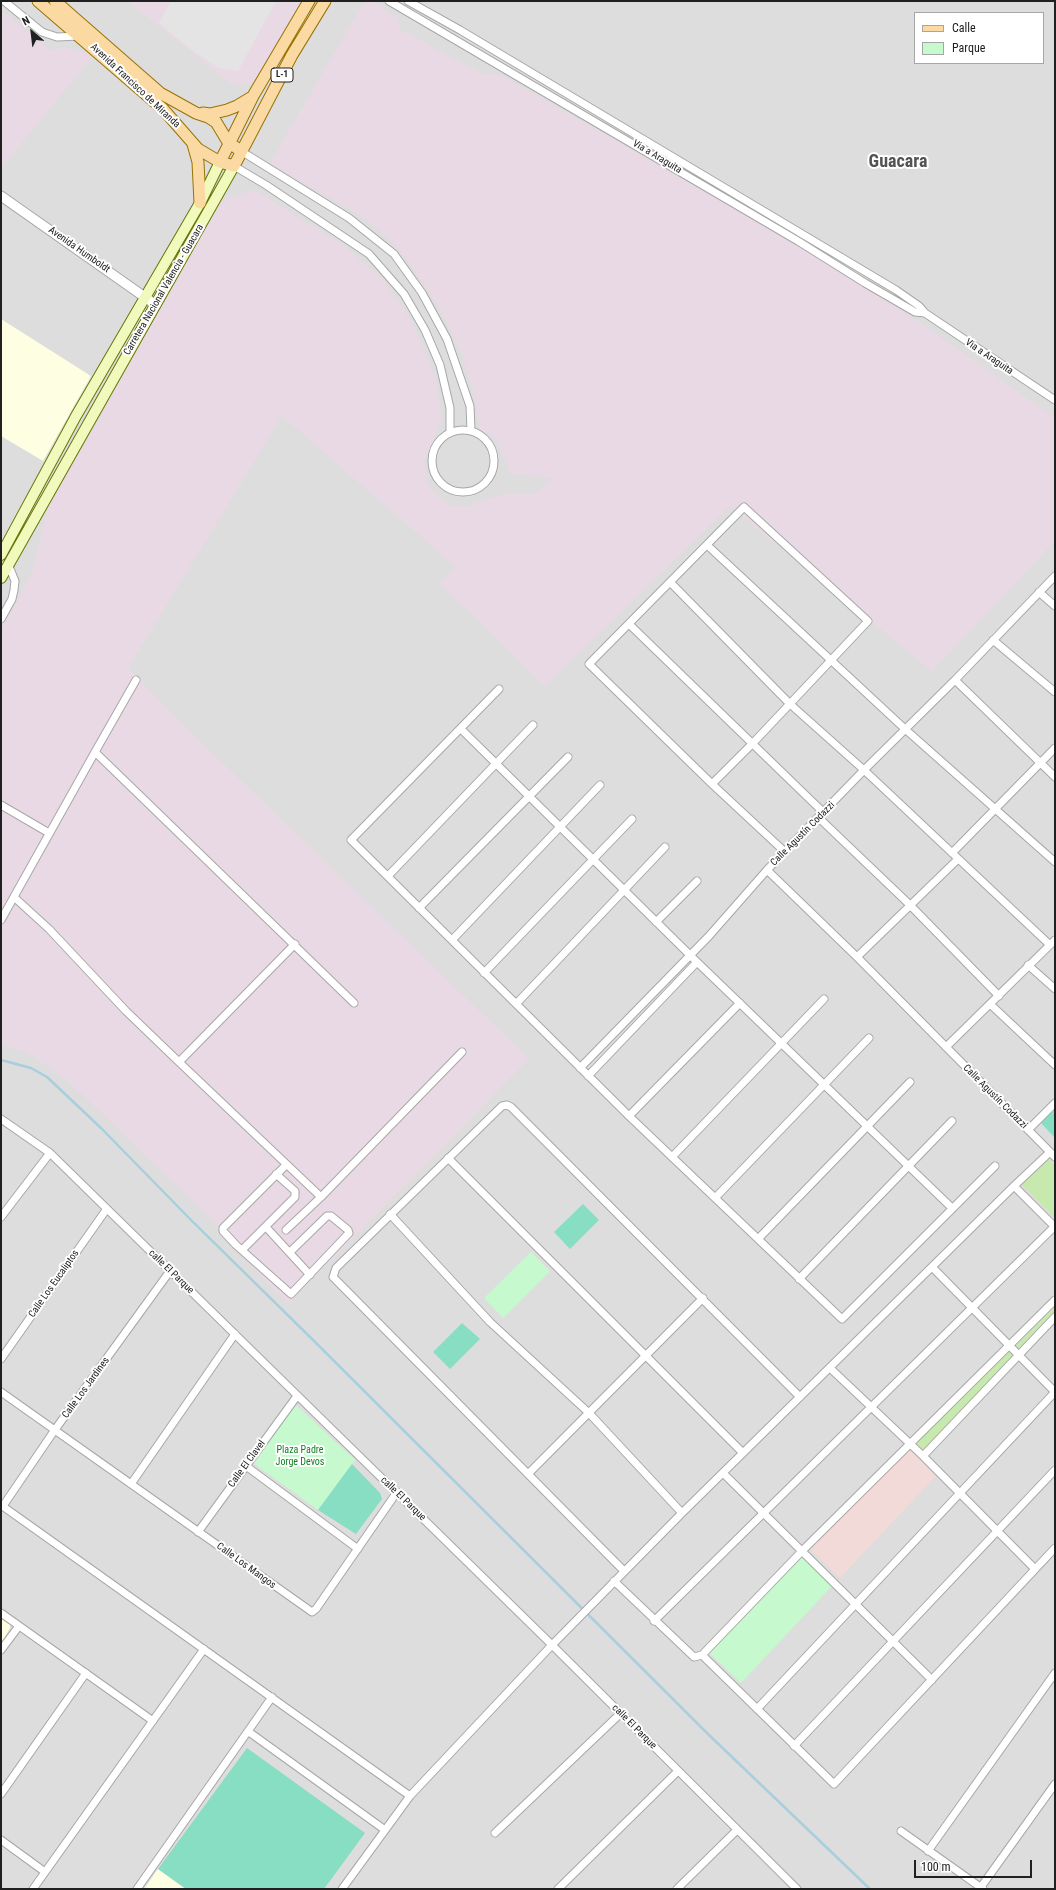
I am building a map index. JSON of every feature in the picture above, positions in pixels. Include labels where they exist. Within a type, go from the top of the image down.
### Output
[{"type":"main road","name":"Avenida Francisco de Miranda","points":[[38,1],[80,36],[163,110],[182,129],[193,144],[205,154],[220,162],[234,166]]},
{"type":"main road","name":"Avenida Francisco de Miranda","points":[[55,1],[160,93],[196,113],[208,117],[216,122],[228,142],[241,151]]},
{"type":"main road","name":"Carretera Nacional Valencia - Guacara","points":[[1,555],[76,416],[147,298],[179,238],[200,204],[228,142],[253,96],[309,1]]},
{"type":"main road","name":"Carretera Nacional Valencia - Guacara","points":[[1,578],[234,166],[292,55],[325,1]]},
{"type":"main road","points":[[196,113],[210,114],[227,110],[237,106],[253,96]]},
{"type":"main road","points":[[193,144],[198,162],[200,204]]},
{"type":"street","points":[[4,1],[42,32],[57,37],[80,36]]},
{"type":"street","name":"Via a Araguita","points":[[389,1],[798,241],[865,283],[915,312],[925,313]]},
{"type":"street","name":"Via a Araguita","points":[[408,1],[460,30],[896,290],[919,306],[925,313],[1055,400]]},
{"type":"street","points":[[241,151],[349,218],[394,254],[422,293],[447,340],[470,406],[471,430]]},
{"type":"street","points":[[234,166],[266,185],[368,254],[404,294],[425,330],[440,365],[450,408],[450,433]]},
{"type":"street","name":"Avenida Humboldt","points":[[1,196],[156,305]]},
{"type":"street","points":[[471,430],[481,435],[489,443],[494,454],[494,466],[490,476],[483,485],[472,491],[461,492],[450,489],[440,482],[434,472],[432,461],[434,449],[441,440],[450,433],[471,430]]},
{"type":"street","points":[[712,784],[753,743],[868,621],[744,507],[590,664],[712,784],[785,852]]},
{"type":"street","points":[[707,545],[905,729],[1055,862]]},
{"type":"street","points":[[1,619],[12,599],[14,590],[15,581],[8,564]]},
{"type":"street","name":"Calle Agustín Codazzi","points":[[1053,1154],[857,957],[767,870],[864,770],[955,680],[1055,576]]},
{"type":"street","points":[[670,582],[790,704],[864,770],[958,859],[1052,942],[946,1047]]},
{"type":"street","points":[[1039,592],[1055,606]]},
{"type":"street","points":[[629,624],[753,743],[821,815],[999,996]]},
{"type":"street","points":[[994,640],[1055,692]]},
{"type":"street","points":[[1,920],[136,680]]},
{"type":"street","points":[[955,680],[1055,777]]},
{"type":"street","points":[[499,688],[461,729],[351,840],[629,1116],[842,1319],[995,1166]]},
{"type":"street","points":[[388,876],[533,725]]},
{"type":"street","points":[[461,729],[656,922],[952,1208]]},
{"type":"street","points":[[952,853],[1055,748]]},
{"type":"street","points":[[95,752],[295,944],[354,1003]]},
{"type":"street","points":[[419,908],[568,756]]},
{"type":"street","points":[[452,940],[600,785]]},
{"type":"street","points":[[1,805],[49,833]]},
{"type":"street","points":[[484,972],[632,819]]},
{"type":"street","points":[[516,1004],[665,848]]},
{"type":"street","points":[[857,957],[909,904],[958,859]]},
{"type":"street","points":[[580,1068],[690,955],[767,870]]},
{"type":"street","points":[[656,922],[697,881]]},
{"type":"street","points":[[14,897],[49,929],[126,1011],[321,1197]]},
{"type":"street","points":[[179,1062],[295,944]]},
{"type":"street","points":[[588,1076],[698,962]]},
{"type":"street","points":[[1028,965],[1055,989]]},
{"type":"street","points":[[672,1157],[824,999]]},
{"type":"street","points":[[629,1116],[740,1003]]},
{"type":"street","points":[[990,1004],[1055,1065]]},
{"type":"street","points":[[715,1198],[869,1038]]},
{"type":"street","points":[[286,1230],[321,1197],[462,1052]]},
{"type":"street","points":[[758,1239],[910,1082]]},
{"type":"street","points":[[1028,1130],[1055,1103]]},
{"type":"street","points":[[624,1571],[334,1277],[336,1268],[390,1214],[502,1106],[506,1105],[511,1107],[800,1397]]},
{"type":"street","name":"calle El Parque","points":[[1,1119],[50,1153],[106,1210],[397,1492],[621,1713],[796,1889]]},
{"type":"street","points":[[799,1278],[952,1121]]},
{"type":"street","points":[[1,1217],[50,1153]]},
{"type":"street","points":[[342,1889],[410,1796],[587,1608],[1014,1186],[1053,1154]]},
{"type":"street","points":[[448,1158],[743,1453]]},
{"type":"street","points":[[286,1165],[223,1228],[224,1234],[289,1294],[293,1293],[349,1233],[347,1229],[331,1216],[327,1216],[290,1252]]},
{"type":"street","points":[[242,1250],[295,1197],[295,1191],[276,1174]]},
{"type":"street","points":[[654,1621],[871,1406],[1055,1227],[1014,1186]]},
{"type":"street","name":"Calle Los Eucaliptos","points":[[1,1359],[106,1210]]},
{"type":"street","points":[[390,1214],[490,1322],[589,1413],[682,1513]]},
{"type":"street","points":[[266,1227],[310,1275]]},
{"type":"street","points":[[757,1709],[1055,1392],[932,1267]]},
{"type":"street","name":"Calle Los Jardines","points":[[2,1506],[57,1433],[170,1271]]},
{"type":"street","points":[[528,1474],[702,1298]]},
{"type":"street","points":[[614,1581],[654,1621],[694,1657],[702,1655],[802,1551],[1055,1300]]},
{"type":"street","points":[[923,1456],[1055,1317]]},
{"type":"street","points":[[131,1484],[235,1334]]},
{"type":"street","points":[[830,1368],[923,1456],[1035,1569]]},
{"type":"street","points":[[1,1392],[57,1433]]},
{"type":"street","name":"Calle El Clavel","points":[[198,1532],[297,1396]]},
{"type":"street","name":"Calle Los Mangos","points":[[57,1433],[312,1612],[316,1610],[397,1492]]},
{"type":"street","points":[[246,1466],[358,1549]]},
{"type":"street","points":[[794,1746],[1055,1470]]},
{"type":"street","points":[[723,1473],[932,1680]]},
{"type":"street","points":[[2,1506],[410,1796]]},
{"type":"street","points":[[702,1655],[834,1784],[1055,1548]]},
{"type":"street","points":[[1,1613],[153,1721]]},
{"type":"street","points":[[1,1650],[19,1626]]},
{"type":"street","points":[[33,1889],[204,1649]]},
{"type":"street","points":[[1,1794],[86,1673]]},
{"type":"street","points":[[928,1851],[1055,1673]]},
{"type":"street","points":[[137,1889],[249,1732],[272,1697]]},
{"type":"street","points":[[495,1833],[621,1713]]},
{"type":"street","points":[[249,1732],[385,1830]]},
{"type":"street","points":[[558,1889],[678,1771]]},
{"type":"street","points":[[902,1831],[928,1851],[982,1888],[1055,1784]]},
{"type":"street","points":[[677,1889],[737,1830]]},
{"type":"street","points":[[1,1840],[45,1872]]},
{"type":"shaded area","points":[[1,1],[1055,1],[1055,1889],[1,1889]]},
{"type":"shaded area","points":[[128,1],[301,1],[255,81],[244,85],[229,82]]},
{"type":"shaded area","points":[[171,1],[276,1],[238,71],[219,68],[193,51],[159,23]]},
{"type":"shaded area","points":[[365,1],[378,1],[384,9],[398,18],[400,29],[482,74],[501,75],[787,239],[919,322],[1055,418],[1055,541],[932,671],[730,506],[545,686],[440,583],[456,567],[282,416],[128,668],[197,738],[529,1059],[288,1304],[220,1234],[219,1226],[67,1080],[27,1052],[1,1045],[1,630],[32,573],[47,510],[219,205],[224,200],[254,190],[337,241],[353,253],[384,281],[403,308],[417,332],[435,377],[440,406],[441,423],[424,459],[426,481],[436,495],[451,506],[466,507],[505,494],[536,494],[552,479],[535,475],[515,474],[509,471],[497,441],[488,433],[480,430],[472,387],[461,352],[443,314],[409,262],[391,241],[367,220],[270,163]]},
{"type":"shaded area","points":[[1,10],[50,50],[65,47],[93,56],[1,168]]},
{"type":"shaded area","points":[[1,319],[91,376],[43,461],[1,436]]},
{"type":"shaded area","points":[[910,1450],[936,1476],[840,1578],[810,1549]]},
{"type":"shaded area","points":[[1,1619],[10,1625],[10,1628],[1,1643]]},
{"type":"shaded area","points":[[158,1869],[186,1889],[144,1889]]},
{"type":"green space","points":[[1055,1109],[1055,1138],[1041,1123]]},
{"type":"green space","points":[[1048,1158],[1055,1165],[1055,1218],[1021,1184]]},
{"type":"green space","points":[[583,1204],[599,1220],[570,1249],[554,1232]]},
{"type":"green space","points":[[531,1252],[550,1271],[503,1318],[484,1298]]},
{"type":"green space","points":[[1055,1306],[1055,1312],[1020,1350],[1016,1345]]},
{"type":"green space","points":[[462,1323],[480,1339],[450,1369],[433,1352]]},
{"type":"green space","points":[[1009,1351],[1014,1356],[923,1450],[916,1443]]},
{"type":"green space","name":"Plaza Padre Jorge Devos","points":[[295,1404],[355,1460],[318,1510],[253,1463],[292,1406]]},
{"type":"green space","points":[[352,1464],[380,1493],[382,1499],[356,1534],[318,1510]]},
{"type":"green space","points":[[802,1556],[832,1586],[741,1683],[708,1652]]},
{"type":"green space","points":[[247,1748],[365,1833],[324,1889],[186,1889],[158,1869]]},
{"type":"waterway","points":[[1,1060],[31,1068],[47,1077],[101,1128],[192,1221],[709,1735],[870,1889]]},
{"type":"district","name":"Guacara","points":[[898,162]]}]
